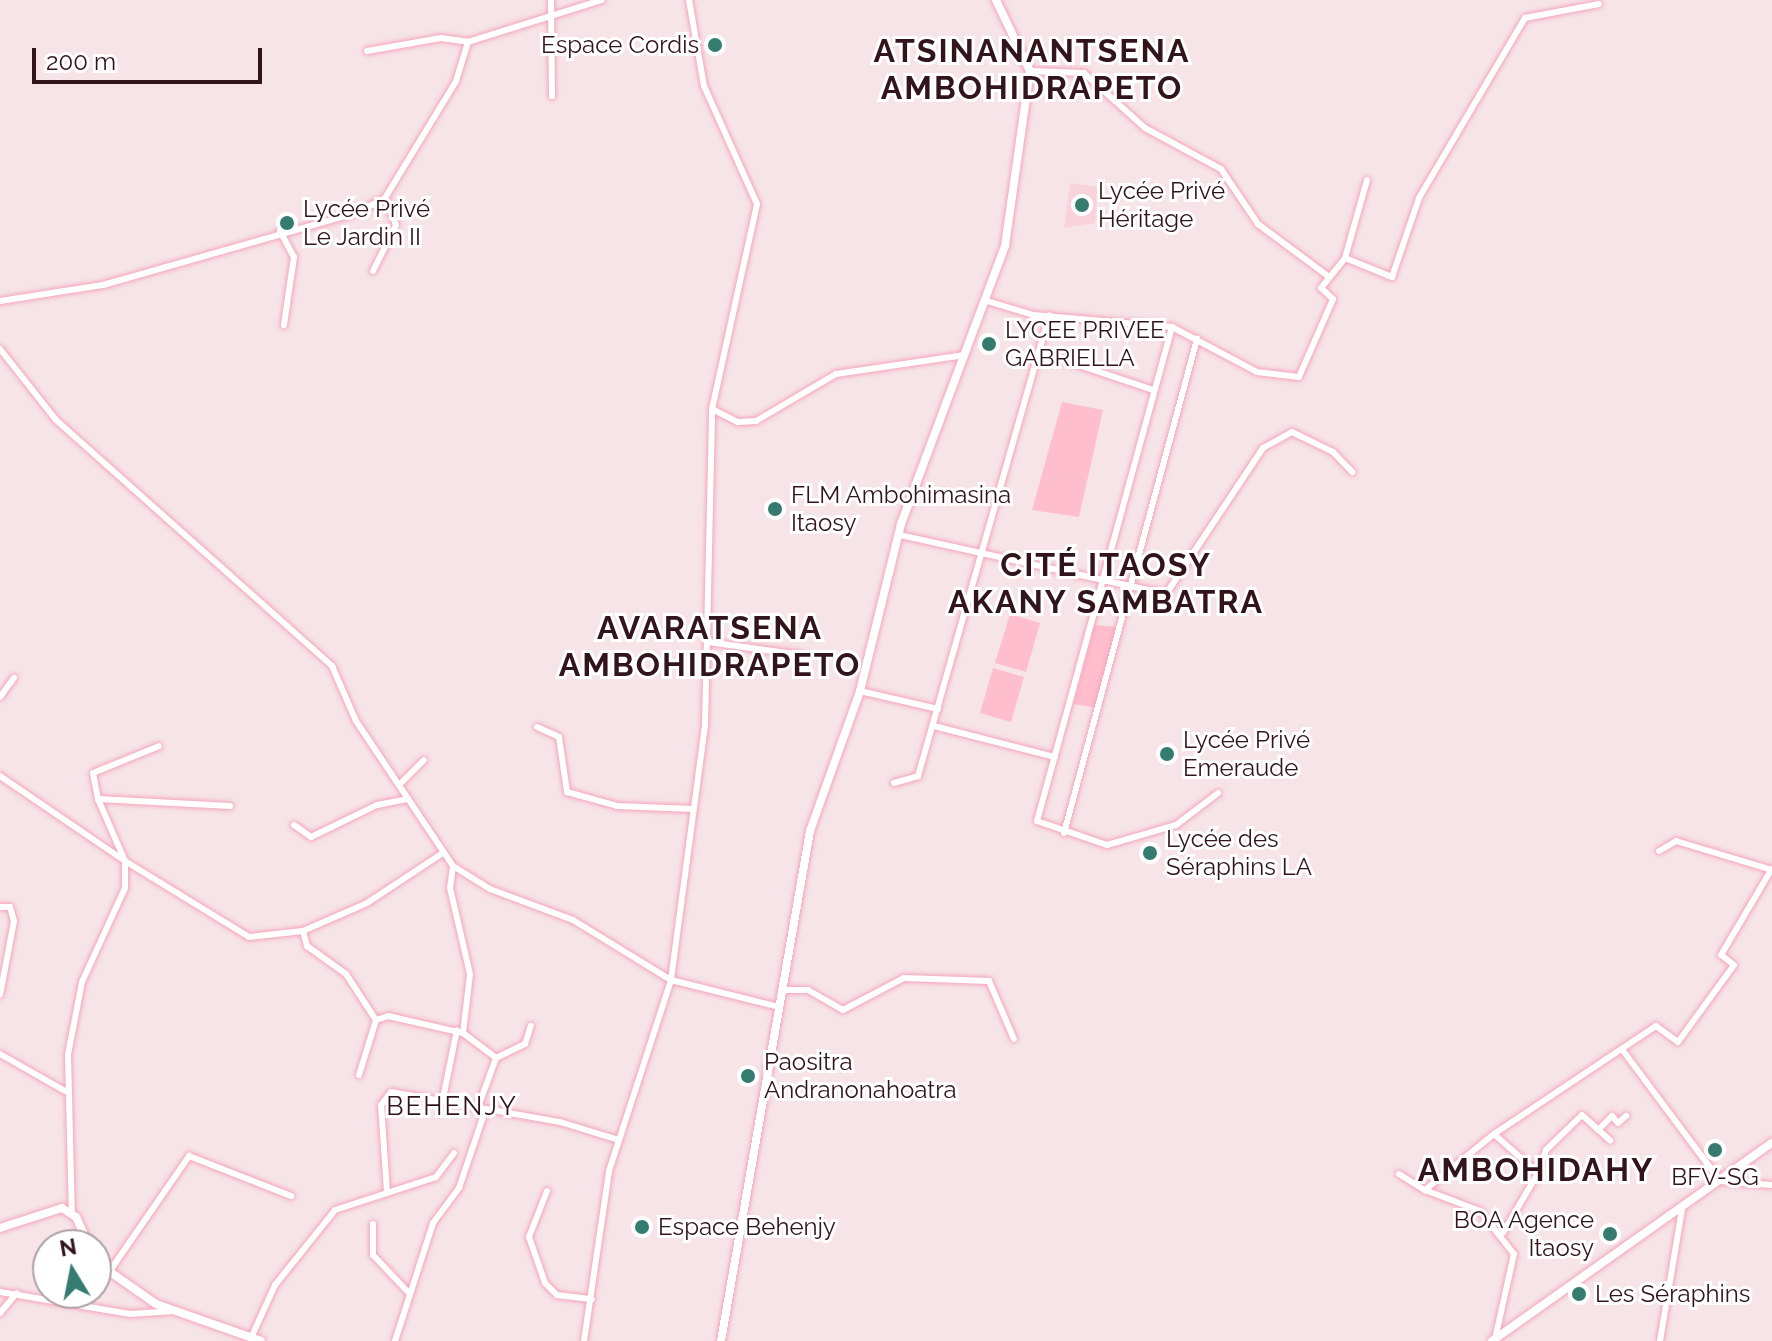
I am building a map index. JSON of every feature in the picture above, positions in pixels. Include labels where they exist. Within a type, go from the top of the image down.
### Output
[{"type":"street","points":[[551,0],[547,15],[552,96]]},
{"type":"street","points":[[367,51],[441,38],[468,42],[602,0]]},
{"type":"street","points":[[584,1341],[592,1299],[602,1203],[671,980],[693,809],[707,642],[712,409],[757,204],[704,86],[689,0]]},
{"type":"street","points":[[721,1341],[810,831],[860,691],[900,535],[1005,246],[1030,71],[996,0]]},
{"type":"street","points":[[1345,258],[1388,279],[1394,274],[1419,198],[1525,18],[1572,3],[1599,4]]},
{"type":"street","points":[[0,301],[103,285],[280,231],[356,213],[385,198],[456,81],[468,42]]},
{"type":"street","points":[[1030,71],[1084,73],[1145,128],[1221,169],[1258,224],[1329,277]]},
{"type":"street","points":[[987,301],[1049,315],[1172,327],[1257,372],[1299,377],[1333,299],[1321,288],[1345,258],[1367,180]]},
{"type":"street","points":[[373,271],[396,225],[385,198]]},
{"type":"street","points":[[280,231],[294,257],[284,325]]},
{"type":"street","points":[[894,783],[918,776],[934,726],[977,548],[1049,315]]},
{"type":"street","points":[[1172,327],[1037,821],[1064,833],[1107,845],[1176,825],[1218,793]]},
{"type":"street","points":[[1064,833],[1197,339]]},
{"type":"street","points":[[0,349],[56,420],[332,666],[356,721],[441,854],[453,866],[490,889],[573,920],[671,980],[779,1007]]},
{"type":"street","points":[[1040,352],[1153,390]]},
{"type":"street","points":[[712,409],[738,422],[756,421],[836,374],[965,355]]},
{"type":"street","points":[[900,535],[977,548],[1132,587],[1151,595],[1174,589],[1263,448],[1292,432],[1311,439],[1352,472]]},
{"type":"street","points":[[707,642],[802,655]]},
{"type":"street","points":[[0,697],[14,678]]},
{"type":"street","points":[[860,691],[938,709]]},
{"type":"street","points":[[934,726],[1055,757]]},
{"type":"street","points":[[537,727],[559,737],[567,792],[617,806],[693,809]]},
{"type":"street","points":[[80,1229],[72,1214],[65,1091],[82,982],[114,921],[125,861],[98,799],[93,773],[159,746]]},
{"type":"street","points":[[399,785],[424,760]]},
{"type":"street","points":[[0,776],[125,861],[249,937],[303,931],[378,898],[441,854]]},
{"type":"street","points":[[98,799],[230,806]]},
{"type":"street","points":[[294,825],[311,837],[377,805],[408,799]]},
{"type":"street","points":[[1425,1190],[1494,1134],[1624,1052],[1656,1026],[1678,1042],[1734,965],[1721,955],[1771,870],[1676,841],[1659,851]]},
{"type":"street","points":[[443,1098],[460,1032],[470,974],[450,888],[453,866]]},
{"type":"street","points":[[0,907],[10,907],[14,921],[0,995]]},
{"type":"street","points":[[303,931],[307,946],[346,974],[376,1020],[460,1032],[496,1058]]},
{"type":"street","points":[[781,990],[808,990],[843,1010],[904,978],[989,981],[1014,1039]]},
{"type":"street","points":[[359,1075],[376,1020]]},
{"type":"street","points":[[395,1341],[408,1292],[433,1223],[459,1188],[496,1058],[525,1044],[531,1026]]},
{"type":"street","points":[[1624,1052],[1720,1181],[1772,1185]]},
{"type":"street","points":[[0,1054],[65,1091]]},
{"type":"street","points":[[387,1192],[383,1100],[397,1092],[443,1098],[481,1110],[619,1140]]},
{"type":"street","points":[[1503,1233],[1538,1173],[1546,1150],[1582,1115],[1610,1140]]},
{"type":"street","points":[[1598,1130],[1612,1116],[1618,1123],[1626,1116]]},
{"type":"street","points":[[1494,1134],[1538,1173]]},
{"type":"street","points":[[1493,1340],[1772,1143]]},
{"type":"street","points":[[112,1278],[174,1311],[256,1339],[275,1285],[326,1219],[350,1201],[436,1177],[454,1153]]},
{"type":"street","points":[[112,1268],[189,1156],[291,1196]]},
{"type":"street","points":[[1399,1174],[1425,1190],[1480,1211],[1503,1233],[1516,1265],[1493,1340]]},
{"type":"street","points":[[547,1191],[529,1237],[545,1283],[557,1295],[592,1299]]},
{"type":"street","points":[[0,1228],[47,1208],[72,1214]]},
{"type":"street","points":[[1660,1341],[1682,1209]]},
{"type":"street","points":[[373,1224],[373,1255],[408,1292]]},
{"type":"street","points":[[0,1292],[121,1313],[174,1311]]},
{"type":"street","points":[[0,1313],[17,1293]]},
{"type":"shaded area","name":"Lycée Privé Héritage","points":[[1070,183],[1098,187],[1095,223],[1064,228]]},
{"type":"shaded area","points":[[1062,402],[1103,410],[1079,517],[1032,510]]},
{"type":"shaded area","points":[[1010,614],[1040,623],[1026,672],[995,663]]},
{"type":"shaded area","points":[[1094,625],[1119,627],[1097,708],[1074,704]]},
{"type":"shaded area","points":[[993,668],[1024,677],[1011,722],[980,713]]},
{"type":"place","name":"Espace Cordis","points":[[715,45]]},
{"type":"place","name":"Lycée Privé Héritage","points":[[1082,205]]},
{"type":"place","name":"Lycée Privé Le Jardin II","points":[[287,223]]},
{"type":"place","name":"LYCEE PRIVEE GABRIELLA","points":[[989,344]]},
{"type":"place","name":"FLM Ambohimasina Itaosy","points":[[775,509]]},
{"type":"place","name":"Lycée Privé Emeraude","points":[[1167,754]]},
{"type":"place","name":"Lycée des Séraphins LA","points":[[1150,853]]},
{"type":"place","name":"Paositra Andranonahoatra","points":[[748,1076]]},
{"type":"place","name":"BFV-SG","points":[[1715,1150]]},
{"type":"place","name":"Espace Behenjy","points":[[642,1227]]},
{"type":"place","name":"BOA Agence Itaosy","points":[[1610,1234]]},
{"type":"place","name":"Les Séraphins","points":[[1579,1294]]},
{"type":"district","name":"ATSINANANTSENA AMBOHIDRAPETO","points":[[1032,70]]},
{"type":"district","name":"CITÉ ITAOSY AKANY SAMBATRA","points":[[1106,584]]},
{"type":"district","name":"AVARATSENA AMBOHIDRAPETO","points":[[710,648]]},
{"type":"district","name":"BEHENJY","points":[[452,1107]]},
{"type":"district","name":"AMBOHIDAHY","points":[[1536,1170]]}]
